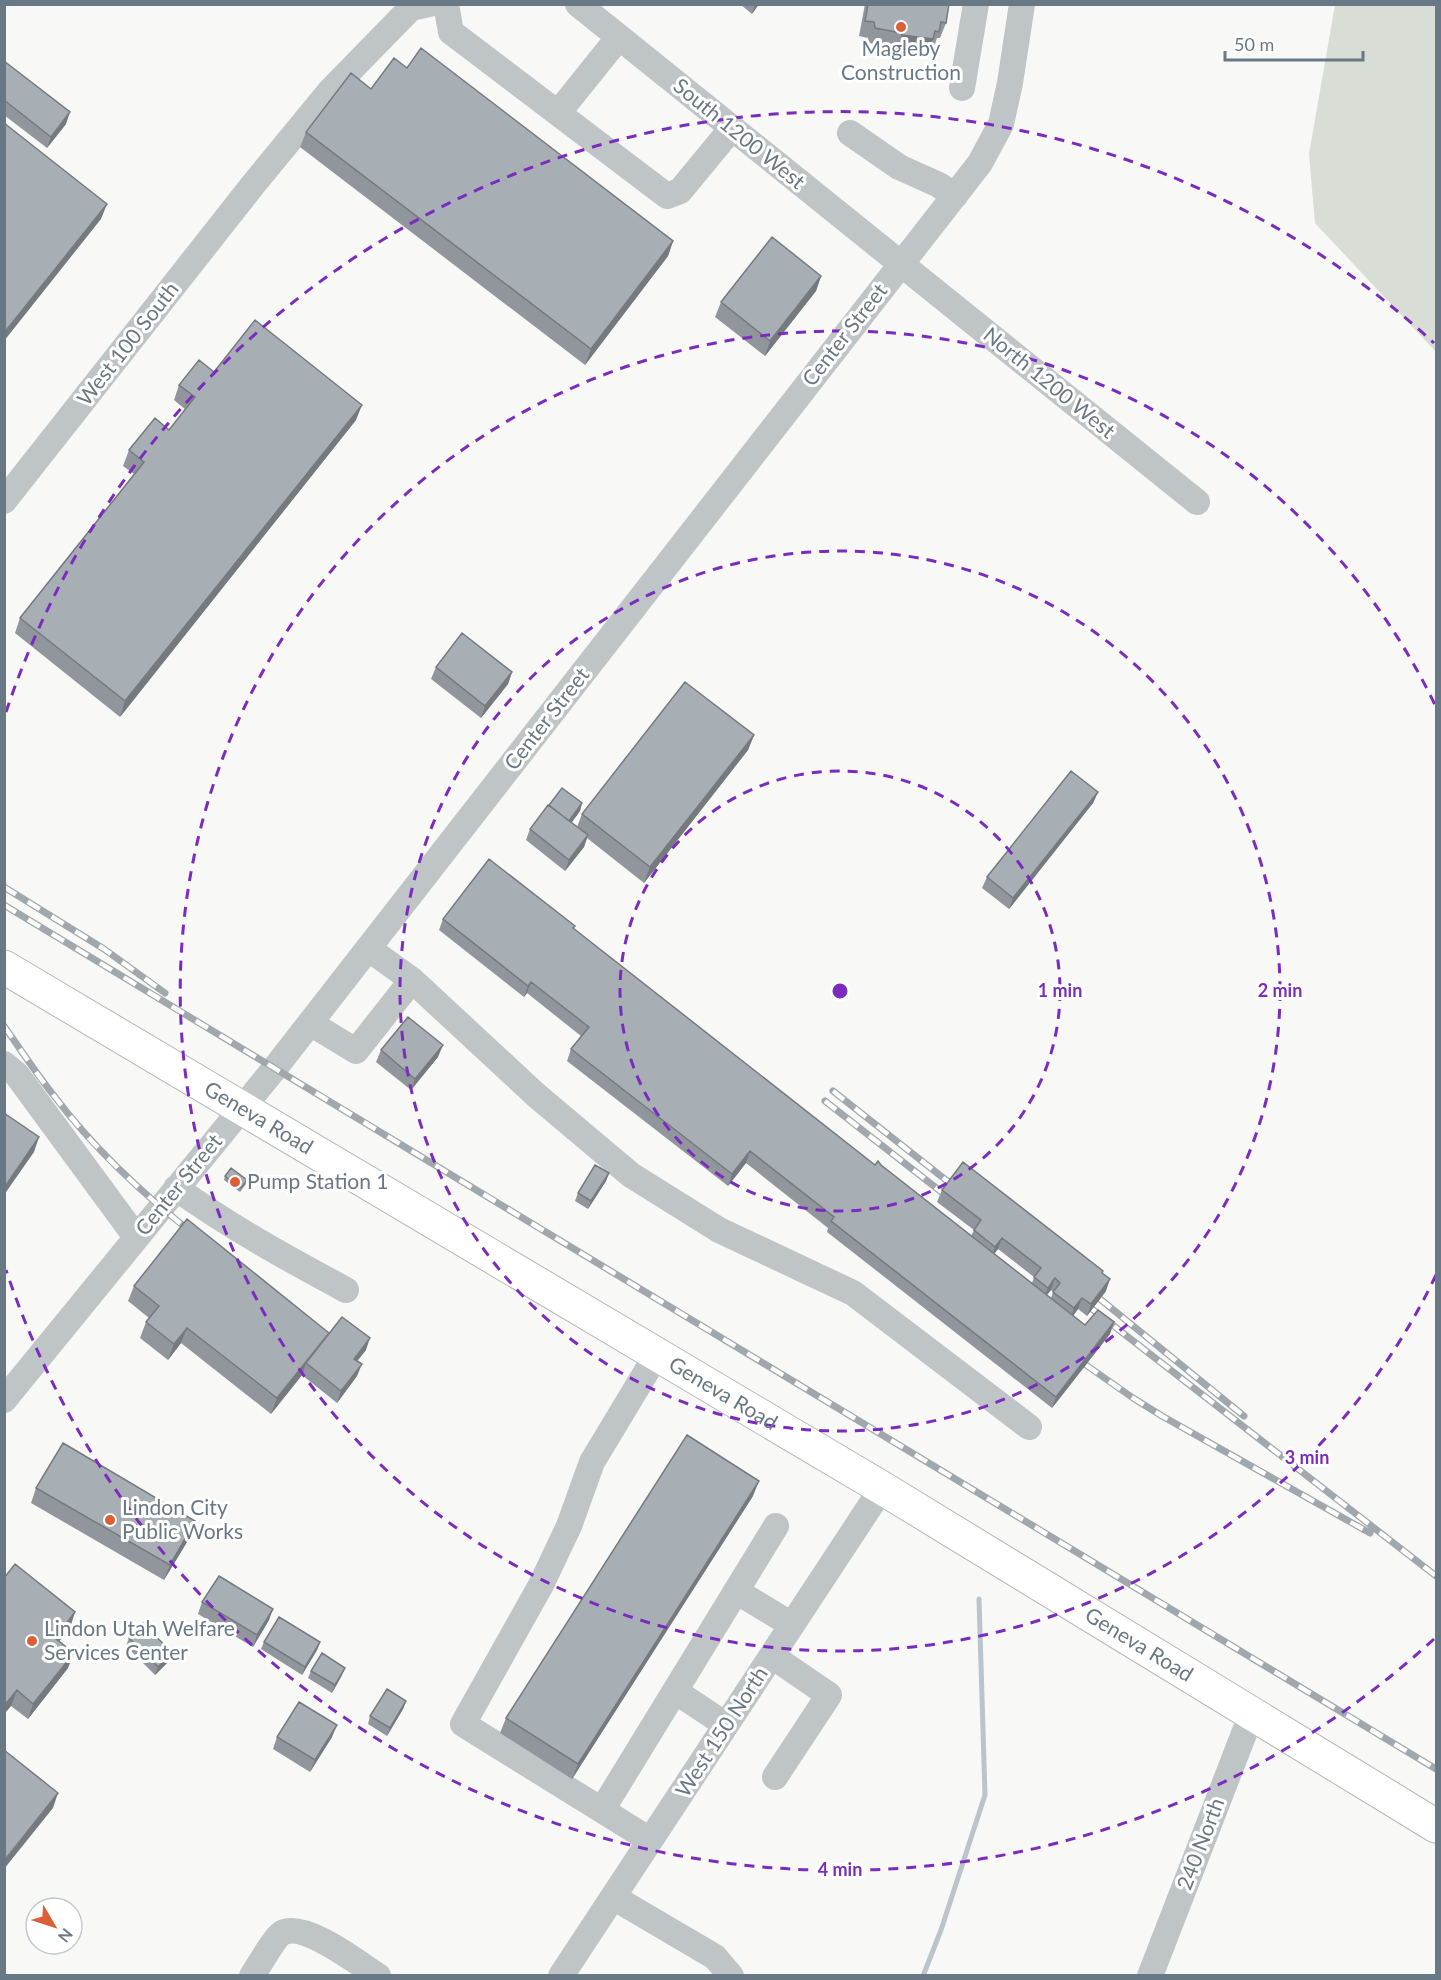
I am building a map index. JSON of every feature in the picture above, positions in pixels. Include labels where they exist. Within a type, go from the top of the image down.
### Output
[{"type":"main road","name":"Geneva Road","points":[[4,966],[882,1488],[1437,1826]]},
{"type":"street","name":"West 100 South","points":[[4,501],[252,186],[330,91],[411,8],[429,4]]},
{"type":"street","points":[[446,4],[451,32],[667,196],[680,191],[732,128]]},
{"type":"street","name":"South 1200 West","points":[[578,4],[901,264]]},
{"type":"street","points":[[962,88],[976,4]]},
{"type":"street","name":"Center Street","points":[[8,1388],[243,1107],[369,949],[980,163],[1001,124],[1022,4]]},
{"type":"street","points":[[558,113],[619,37]]},
{"type":"street","points":[[850,133],[899,167],[939,185],[955,196]]},
{"type":"street","name":"North 1200 West","points":[[901,264],[1197,502]]},
{"type":"street","points":[[369,949],[412,980],[536,1095],[631,1175],[719,1230],[853,1293],[1029,1427]]},
{"type":"street","points":[[310,1023],[356,1051],[412,980]]},
{"type":"street","points":[[4,1064],[17,1074],[136,1237]]},
{"type":"street","points":[[176,1188],[272,1250],[346,1290]]},
{"type":"street","points":[[650,1840],[463,1724],[541,1585],[568,1526],[592,1462],[657,1354]]},
{"type":"street","name":"West 150 North","points":[[561,1976],[882,1488]]},
{"type":"street","points":[[602,1810],[776,1526]]},
{"type":"street","points":[[736,1591],[792,1625]]},
{"type":"street","points":[[771,1656],[829,1695],[775,1777]]},
{"type":"street","points":[[675,1691],[726,1725]]},
{"type":"street","name":"240 North","points":[[1150,1976],[1252,1713]]},
{"type":"street","points":[[613,1897],[715,1957],[731,1976]]},
{"type":"street","points":[[252,1976],[280,1934],[293,1930],[306,1933],[378,1976]]},
{"type":"shaded area","points":[[1335,5],[1436,5],[1436,352],[1315,223],[1309,154]]},
{"type":"building","name":"Magleby Construction","points":[[868,4],[949,4],[946,23],[941,22],[939,32],[935,31],[933,39],[902,35],[902,33],[875,28],[874,22],[865,21]]},
{"type":"building","points":[[421,48],[673,241],[591,349],[306,132],[351,73],[371,89],[394,58],[407,68]]},
{"type":"building","points":[[4,61],[70,112],[51,137],[4,100]]},
{"type":"building","points":[[4,123],[107,204],[4,333]]},
{"type":"building","points":[[772,237],[821,276],[770,341],[721,302]]},
{"type":"building","points":[[255,320],[362,405],[125,701],[20,618],[144,462],[129,450],[155,418],[169,430],[195,397],[179,385],[199,360],[214,372]]},
{"type":"building","points":[[462,633],[512,672],[485,706],[436,667]]},
{"type":"building","points":[[685,682],[754,735],[650,867],[582,814]]},
{"type":"building","points":[[1071,771],[1098,792],[1013,898],[987,877]]},
{"type":"building","points":[[562,788],[582,803],[569,821],[549,805]]},
{"type":"building","points":[[548,805],[588,835],[569,860],[530,829]]},
{"type":"building","points":[[489,859],[575,926],[573,928],[875,1165],[878,1161],[1085,1325],[1098,1310],[1114,1322],[1056,1397],[831,1221],[834,1217],[750,1151],[732,1174],[571,1049],[589,1027],[531,982],[528,986],[443,919]]},
{"type":"building","points":[[408,1017],[443,1045],[415,1079],[381,1050]]},
{"type":"building","points":[[4,1113],[39,1137],[4,1188]]},
{"type":"building","points":[[963,1162],[1103,1271],[1102,1273],[1110,1279],[1091,1304],[1082,1298],[1074,1308],[1053,1292],[1060,1283],[1055,1278],[1048,1288],[1034,1277],[1041,1268],[1002,1238],[995,1247],[974,1230],[981,1220],[942,1190]]},
{"type":"building","points":[[595,1165],[609,1173],[591,1201],[578,1193]]},
{"type":"building","points":[[231,1168],[247,1180],[241,1188],[225,1176]]},
{"type":"building","points":[[187,1219],[329,1333],[277,1398],[187,1328],[174,1344],[146,1322],[159,1306],[134,1286]]},
{"type":"building","points":[[342,1317],[370,1338],[354,1359],[362,1364],[341,1391],[306,1363]]},
{"type":"building","points":[[687,1435],[759,1481],[578,1764],[506,1718]]},
{"type":"building","name":"Lindon City Public Works","points":[[63,1443],[195,1521],[170,1565],[36,1488]]},
{"type":"building","name":"Lindon Utah Welfare Services Center","points":[[15,1564],[75,1612],[55,1638],[74,1653],[33,1704],[17,1690],[4,1706],[4,1578]]},
{"type":"building","points":[[219,1576],[273,1609],[257,1635],[202,1602]]},
{"type":"building","points":[[279,1617],[320,1642],[305,1667],[264,1642]]},
{"type":"building","points":[[143,1623],[172,1653],[158,1667],[129,1638]]},
{"type":"building","points":[[322,1653],[345,1668],[335,1685],[311,1671]]},
{"type":"building","points":[[387,1689],[406,1701],[390,1728],[370,1716]]},
{"type":"building","points":[[299,1702],[337,1725],[315,1760],[277,1737]]},
{"type":"building","points":[[4,1750],[58,1793],[4,1861]]},
{"type":"waterway","points":[[923,1976],[941,1930],[985,1795],[979,1599]]},
{"type":"railway","points":[[4,887],[104,949],[165,993]]},
{"type":"railway","points":[[4,905],[1436,1769]]},
{"type":"railway","points":[[4,1026],[70,1117],[139,1188],[195,1235]]},
{"type":"railway","points":[[833,1091],[951,1184]]},
{"type":"railway","points":[[825,1101],[944,1194]]},
{"type":"railway","points":[[1100,1299],[1244,1416]]},
{"type":"railway","points":[[1092,1309],[1436,1576]]},
{"type":"railway","points":[[1086,1365],[1162,1416],[1370,1533]]},
{"type":"place","name":"Magleby Construction","points":[[901,27]]},
{"type":"place","name":"Pump Station 1","points":[[235,1182]]},
{"type":"place","name":"Lindon City Public Works","points":[[110,1520]]},
{"type":"place","name":"Lindon Utah Welfare Services Center","points":[[32,1641]]}]
